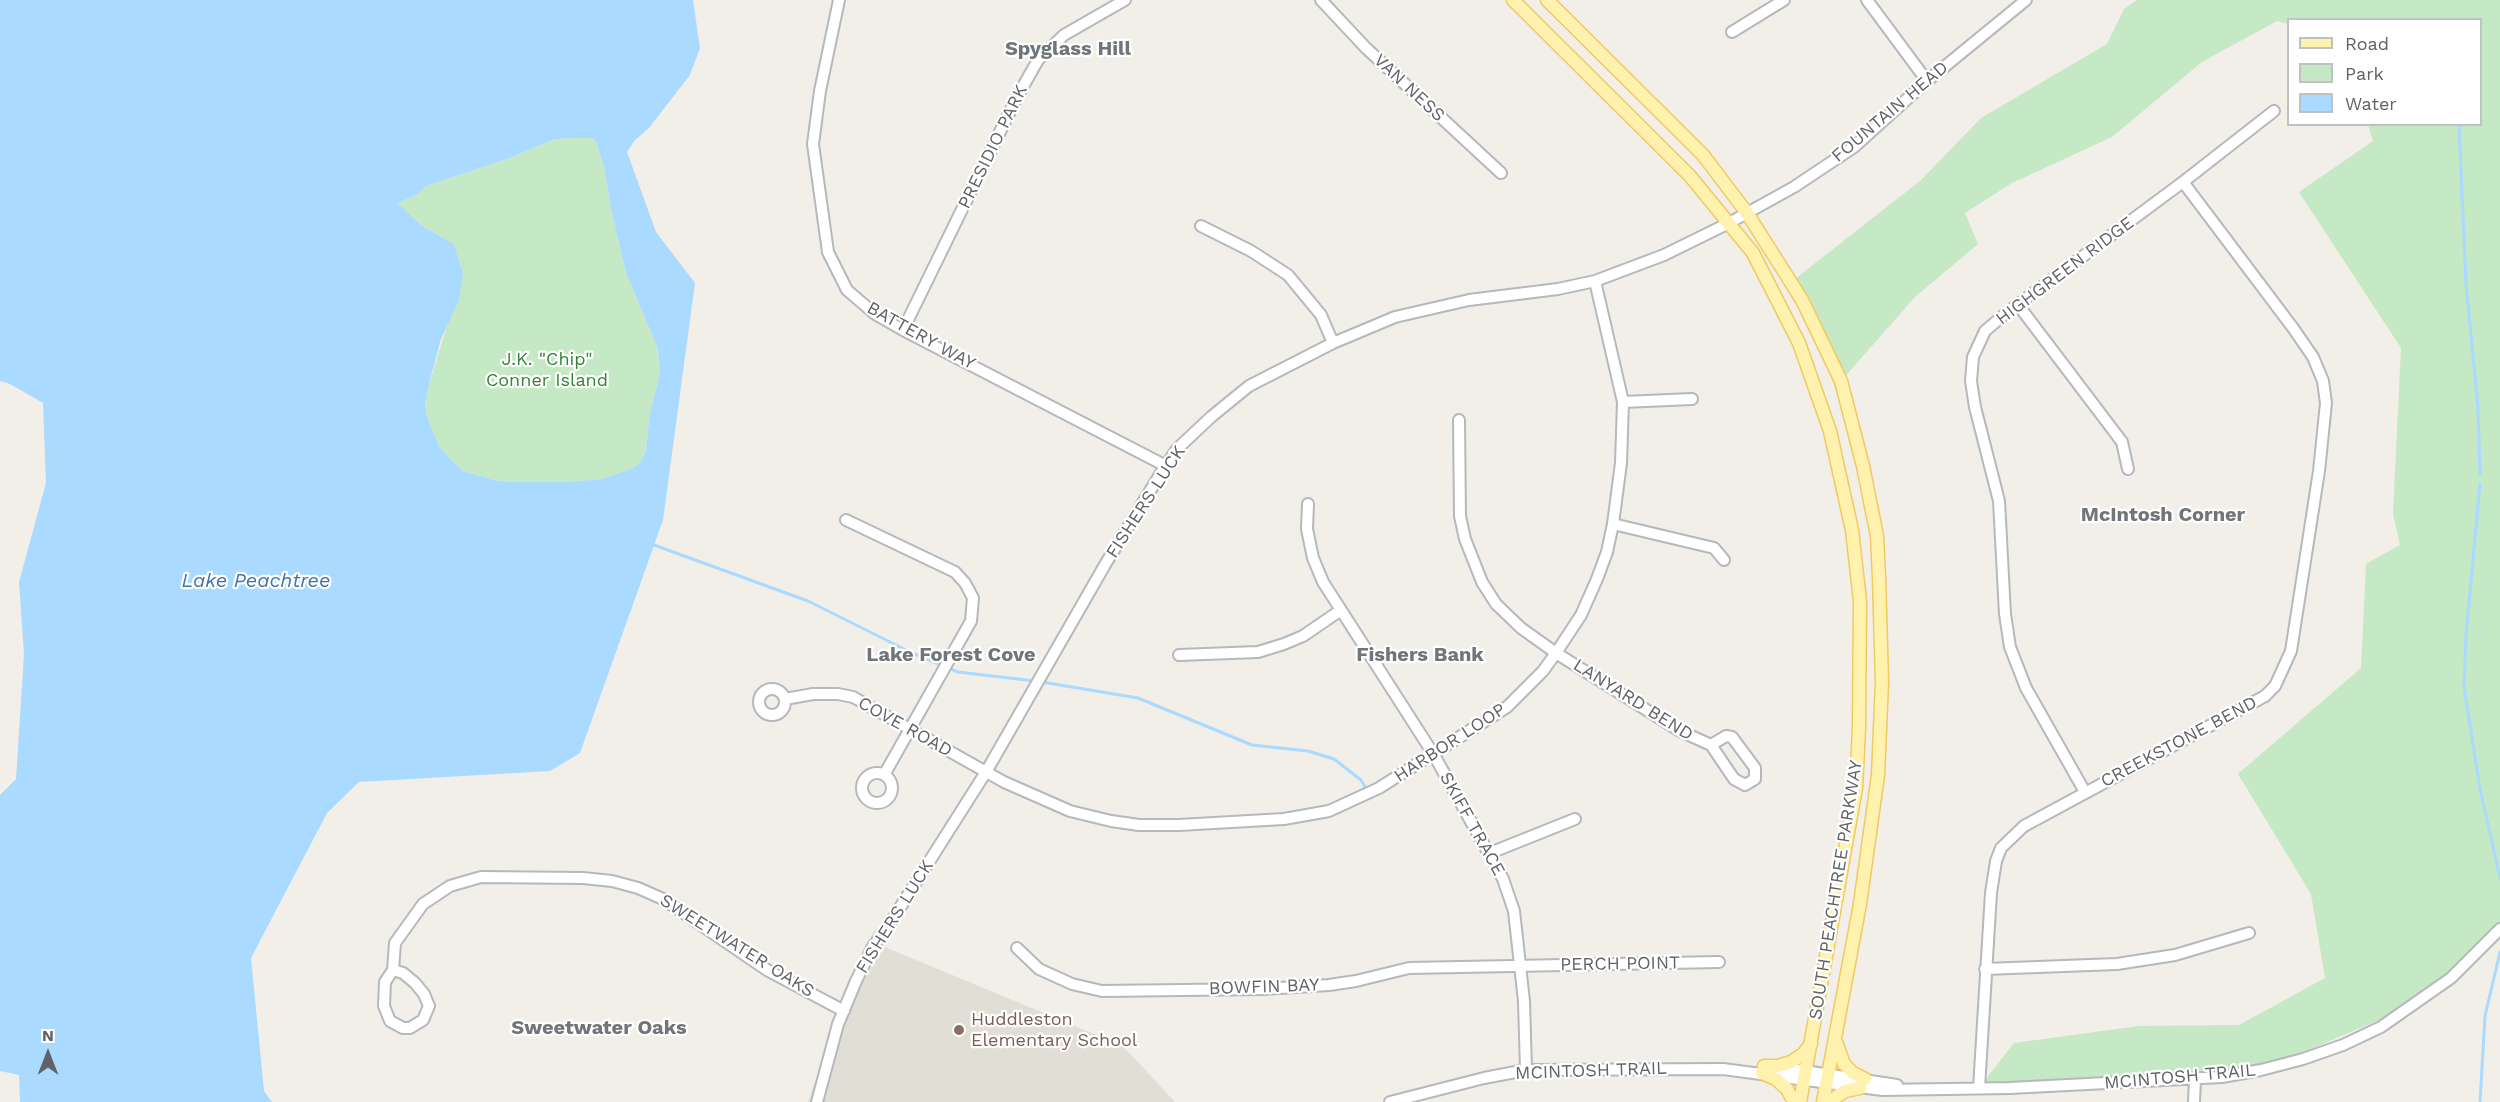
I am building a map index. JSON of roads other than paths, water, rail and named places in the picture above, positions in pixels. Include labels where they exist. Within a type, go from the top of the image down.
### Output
[{"type":"main road","name":"SOUTH PEACHTREE PARKWAY","points":[[1513,0],[1690,176],[1753,253],[1784,310],[1810,371],[1830,431],[1852,530],[1860,601],[1859,728],[1856,788],[1800,1102]]},
{"type":"main road","name":"SOUTH PEACHTREE PARKWAY","points":[[1547,0],[1703,155],[1747,213],[1802,300],[1841,381],[1863,466],[1876,536],[1882,644],[1878,775],[1860,904],[1823,1102]]},
{"type":"main road","points":[[1828,1102],[1845,1091],[1863,1084],[1844,1064],[1838,1052],[1836,1039]]},
{"type":"main road","points":[[1763,1070],[1791,1062],[1803,1054],[1812,1043]]},
{"type":"main road","points":[[1763,1070],[1787,1089],[1794,1102]]},
{"type":"street","name":"BATTERY WAY","points":[[839,0],[820,91],[813,144],[828,252],[847,290],[875,314],[903,330],[1166,466]]},
{"type":"street","name":"PRESIDIO PARK","points":[[903,330],[1017,97],[1038,60],[1064,35],[1125,0]]},
{"type":"street","name":"VAN NESS","points":[[1321,0],[1366,48],[1501,173]]},
{"type":"street","points":[[1732,32],[1784,0]]},
{"type":"street","points":[[1867,0],[1927,81]]},
{"type":"street","name":"FOUNTAIN HEAD","points":[[1747,213],[1794,187],[1854,147],[1927,81],[2026,0]]},
{"type":"street","name":"HIGHGREEN RIDGE","points":[[2085,792],[2026,688],[2014,660],[2007,632],[1999,501],[1975,407],[1971,381],[1973,357],[1985,331],[2274,111]]},
{"type":"street","name":"CREEKSTONE BEND","points":[[1979,1088],[1992,883],[2001,848],[2024,826],[2265,696],[2275,686],[2291,651],[2319,471],[2326,403],[2323,381],[2313,357],[2293,328],[2183,182]]},
{"type":"street","name":"FISHERS LUCK","points":[[817,1102],[844,1011],[872,948],[986,772],[1106,563],[1177,449],[1211,417],[1250,386],[1333,343],[1395,317],[1436,306],[1595,281],[1664,255],[1747,213]]},
{"type":"street","points":[[1201,226],[1251,251],[1288,275],[1320,315],[1333,343]]},
{"type":"street","name":"HARBOR LOOP","points":[[986,772],[1070,811],[1139,825],[1228,824],[1284,819],[1329,811],[1375,790],[1507,707],[1543,671],[1581,615],[1607,552],[1613,524],[1621,463],[1623,402],[1595,281]]},
{"type":"street","points":[[2019,306],[2122,442],[2128,469]]},
{"type":"street","points":[[1623,402],[1692,399]]},
{"type":"street","name":"LANYARD BEND","points":[[1459,420],[1460,516],[1470,557],[1496,604],[1521,628],[1556,652],[1680,731],[1711,745],[1734,779],[1740,784],[1755,779],[1755,768],[1732,737],[1720,738],[1711,745]]},
{"type":"street","name":"SKIFF TRACE","points":[[1308,504],[1307,529],[1313,558],[1323,582],[1434,754],[1503,879],[1514,911],[1521,966],[1526,1070]]},
{"type":"street","points":[[846,520],[935,560],[955,572],[965,583],[973,598],[974,609],[971,621],[884,774]]},
{"type":"street","points":[[1613,524],[1714,548],[1724,560]]},
{"type":"street","points":[[1179,655],[1258,652],[1284,645],[1315,630],[1341,610]]},
{"type":"street","name":"COVE ROAD","points":[[785,699],[813,694],[838,694],[854,697],[986,772]]},
{"type":"street","points":[[1490,853],[1575,819]]},
{"type":"street","name":"SWEETWATER OAKS","points":[[393,970],[403,973],[415,983],[424,994],[429,1006],[423,1020],[410,1028],[396,1026],[390,1021],[384,1006],[385,982],[393,970],[395,943],[423,904],[450,886],[481,877],[583,878],[612,881],[638,888],[663,899],[767,970],[844,1011]]},
{"type":"street","name":"MCINTOSH TRAIL","points":[[1390,1102],[1484,1078],[1526,1070],[1763,1070],[1828,1078],[1882,1090],[2222,1077],[2271,1067],[2343,1045],[2381,1027],[2451,978],[2500,929]]},
{"type":"street","points":[[1985,969],[2117,964],[2175,955],[2249,933]]},
{"type":"street","name":"BOWFIN BAY","points":[[1017,948],[1040,969],[1072,984],[1102,991],[1297,987],[1356,981],[1409,968],[1521,966]]},
{"type":"street","name":"PERCH POINT","points":[[1521,966],[1719,962]]},
{"type":"street","points":[[2194,1079],[2194,1102]]},
{"type":"water","name":"Lake Peachtree","points":[[0,0],[693,0],[700,48],[690,75],[649,128],[635,140],[627,152],[656,232],[695,283],[663,520],[580,753],[550,771],[359,782],[327,813],[251,958],[264,1091],[272,1102],[20,1102],[19,1075],[0,1071],[0,795],[16,779],[24,654],[19,582],[46,483],[43,403],[10,384],[0,381]],"holes":[[[594,138],[604,167],[626,273],[658,349],[660,374],[649,418],[646,451],[635,467],[603,479],[566,482],[508,482],[463,471],[439,446],[427,417],[425,404],[441,339],[459,300],[463,273],[454,244],[422,226],[398,203],[418,194],[426,186],[507,159],[553,140]]]},
{"type":"waterway","points":[[2459,126],[2466,284],[2478,407],[2480,474]]},
{"type":"waterway","points":[[2480,484],[2466,636],[2464,687],[2480,789],[2500,878]]},
{"type":"waterway","points":[[654,545],[808,601],[910,652],[958,672],[1035,681]]},
{"type":"waterway","points":[[1042,682],[1138,698],[1252,745],[1308,751],[1334,759],[1361,780],[1367,790]]},
{"type":"waterway","points":[[2480,1102],[2485,1016],[2500,952]]},
{"type":"place","name":"Huddleston Elementary School","points":[[959,1030]]},
{"type":"district","name":"Spyglass Hill","points":[[1068,49]]},
{"type":"district","name":"McIntosh Corner","points":[[2163,515]]},
{"type":"district","name":"Lake Forest Cove","points":[[951,655]]},
{"type":"district","name":"Fishers Bank","points":[[1420,655]]},
{"type":"district","name":"Sweetwater Oaks","points":[[599,1028]]},
{"type":"park label","name":"J.K. \"Chip\" Conner Island","points":[[547,370]]}]
